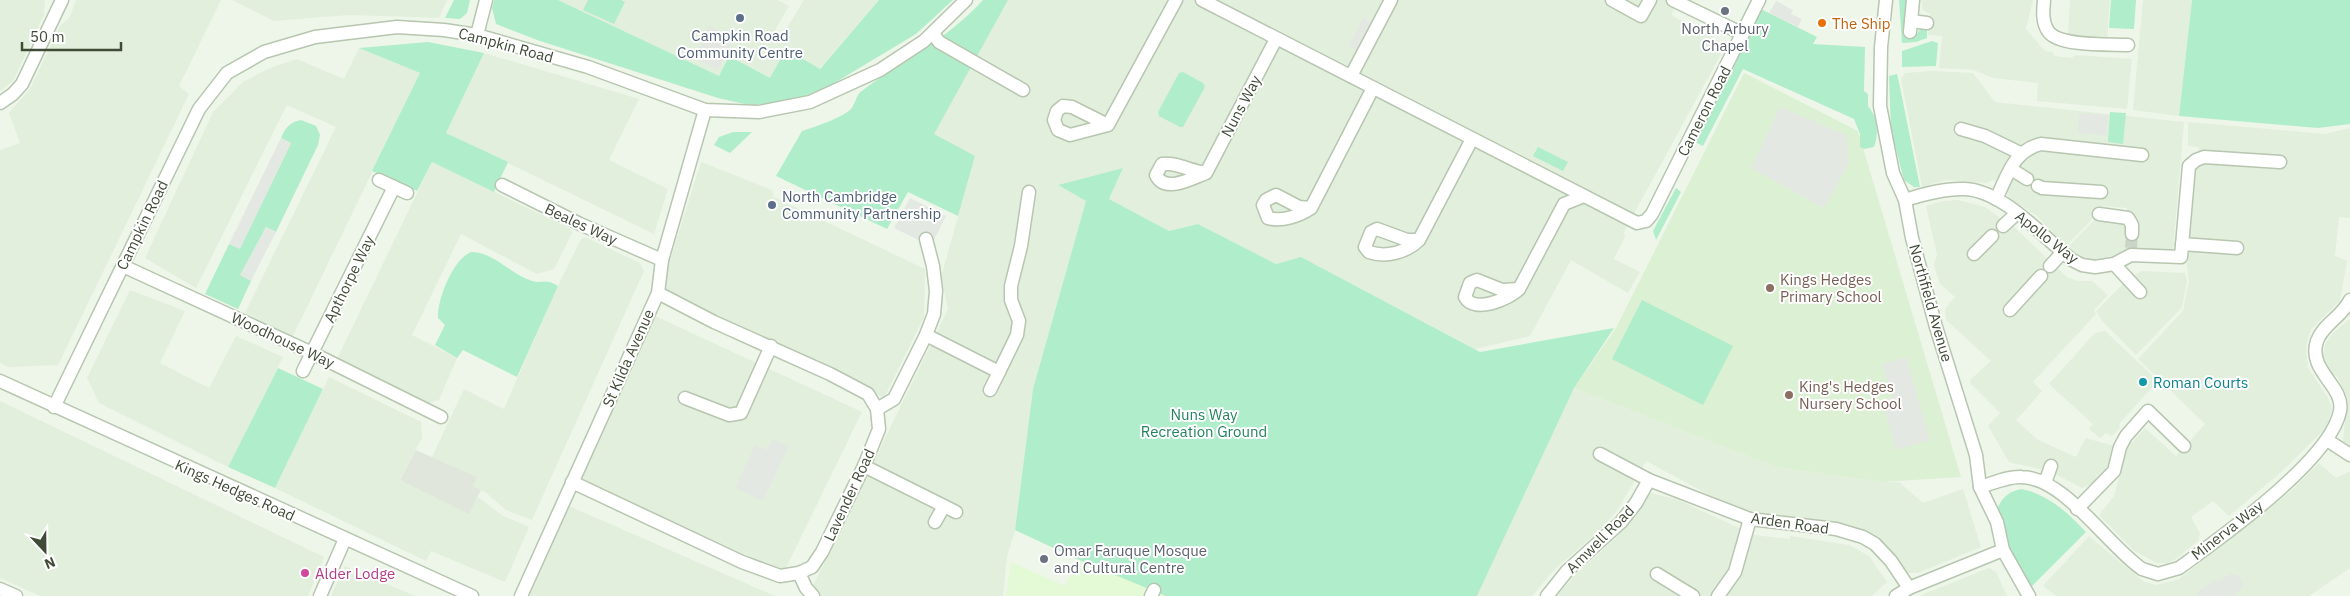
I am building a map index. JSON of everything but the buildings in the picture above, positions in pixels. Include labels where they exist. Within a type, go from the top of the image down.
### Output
[{"type":"street","points":[[0,103],[13,94],[22,84],[62,0]]},
{"type":"street","points":[[477,35],[486,0]]},
{"type":"street","name":"Campkin Road","points":[[54,407],[199,109],[227,73],[264,52],[319,36],[397,26],[444,30],[477,35],[588,67],[706,110],[759,112],[810,102],[880,70],[924,41],[966,0]]},
{"type":"street","points":[[1108,125],[1176,0]]},
{"type":"street","points":[[1202,0],[1584,196]]},
{"type":"street","points":[[1351,76],[1391,0]]},
{"type":"street","points":[[1612,0],[1641,16],[1650,0]]},
{"type":"street","points":[[1674,0],[1693,4],[1743,34]]},
{"type":"street","name":"Cameron Road","points":[[1584,196],[1637,223],[1646,221],[1652,214],[1759,0]]},
{"type":"street","name":"Northfield Avenue","points":[[1886,0],[1881,47],[1880,106],[1893,173],[1905,200],[1912,238],[1936,326],[1976,455],[1980,487],[1997,522],[2003,550],[2029,596]]},
{"type":"street","points":[[1913,0],[1910,27],[1927,23]]},
{"type":"street","points":[[2044,0],[2044,24],[2048,33],[2056,38],[2067,42],[2123,41]]},
{"type":"street","points":[[933,33],[939,42],[1023,90]]},
{"type":"street","name":"Nuns Way","points":[[1206,173],[1276,39]]},
{"type":"street","points":[[1312,208],[1373,88]]},
{"type":"street","name":"St Kilda Avenue","points":[[521,596],[658,294],[662,260],[706,110]]},
{"type":"street","points":[[1961,129],[1985,136],[2020,153]]},
{"type":"street","points":[[1419,240],[1472,139]]},
{"type":"street","points":[[1996,199],[2020,153],[2028,147],[2041,144],[2142,155]]},
{"type":"street","points":[[2237,248],[2182,244],[2189,166],[2196,160],[2204,157],[2280,162]]},
{"type":"street","points":[[2011,170],[2027,179]]},
{"type":"street","points":[[379,180],[407,192]]},
{"type":"street","name":"Beales Way","points":[[502,185],[580,224],[662,260]]},
{"type":"street","points":[[2038,186],[2042,188],[2101,192]]},
{"type":"street","name":"Apthorpe Way","points":[[303,371],[394,187]]},
{"type":"street","name":"Apollo Way","points":[[1905,200],[1952,189],[1975,191],[1996,199],[2017,213],[2063,252],[2082,265],[2095,267],[2114,264],[2131,251],[2181,258],[2182,244]]},
{"type":"street","points":[[990,390],[1017,335],[1019,321],[1012,300],[1012,286],[1021,246],[1029,192]]},
{"type":"street","points":[[1519,289],[1564,204],[1584,196]]},
{"type":"street","points":[[2003,226],[2017,213]]},
{"type":"street","points":[[2099,214],[2128,218],[2132,225],[2132,234]]},
{"type":"street","points":[[1974,254],[1992,236]]},
{"type":"street","points":[[658,294],[714,322],[771,346],[868,394],[877,409],[894,399],[926,335],[934,314],[936,291],[933,266],[926,239]]},
{"type":"street","points":[[2050,266],[2063,252]]},
{"type":"street","points":[[2114,264],[2140,292]]},
{"type":"street","name":"Woodhouse Way","points":[[123,266],[312,353],[441,417]]},
{"type":"street","points":[[2010,310],[2041,276]]},
{"type":"street","name":"Minerva Way","points":[[1980,487],[2020,476],[2033,478],[2045,483],[2060,492],[2136,565],[2158,574],[2170,572],[2188,562],[2290,479],[2327,440],[2336,423],[2340,404],[2335,391],[2319,366],[2315,352],[2316,343],[2326,327],[2346,309],[2350,300]]},
{"type":"street","points":[[926,335],[999,372]]},
{"type":"street","points":[[686,398],[729,415],[741,412],[771,346]]},
{"type":"street","name":"Kings Hedges Road","points":[[0,381],[472,596]]},
{"type":"street","name":"Lavender Road","points":[[799,573],[812,567],[822,552],[864,466],[879,429],[877,409]]},
{"type":"street","points":[[2077,509],[2114,471],[2120,447],[2126,436],[2148,411],[2184,446]]},
{"type":"street","points":[[2327,440],[2350,455]]},
{"type":"street","name":"Arden Road","points":[[1600,454],[1649,480],[1750,519],[1836,529],[1862,537],[1875,544],[1891,561],[1909,588]]},
{"type":"street","points":[[864,466],[956,512]]},
{"type":"street","points":[[2045,483],[2051,466]]},
{"type":"street","name":"Amwell Road","points":[[1547,596],[1567,571],[1621,522],[1636,503],[1649,480]]},
{"type":"street","points":[[572,482],[742,562],[780,576],[799,573],[806,588],[813,596]]},
{"type":"street","points":[[935,522],[944,506]]},
{"type":"street","points":[[1718,596],[1735,572],[1750,519]]},
{"type":"street","points":[[320,596],[345,539]]},
{"type":"street","points":[[1896,596],[1909,588],[2003,550]]},
{"type":"street","points":[[1657,574],[1693,596]]},
{"type":"street","points":[[0,589],[16,596]]},
{"type":"shaded area","points":[[0,0],[45,0],[44,15],[13,81],[0,91]]},
{"type":"shaded area","points":[[76,0],[221,0],[179,86],[189,94],[58,365],[8,367],[0,363],[0,150],[20,143],[9,113],[30,89],[60,26],[70,17]]},
{"type":"shaded area","points":[[232,0],[447,0],[439,18],[349,15],[274,21]]},
{"type":"shaded area","points":[[558,0],[777,0],[789,6],[770,39],[777,44],[804,0],[879,0],[819,69],[770,78],[729,56],[719,76]]},
{"type":"shaded area","points":[[994,0],[1679,0],[1671,15],[1726,45],[1624,232],[1625,237],[1614,259],[1640,272],[1628,293],[1571,260],[1530,336],[1475,349],[1301,257],[1276,264],[1198,224],[1169,231],[1109,199],[1123,168],[1058,185],[1086,201],[1033,389],[1015,530],[1007,557],[1003,596],[808,596],[948,309],[941,277],[975,156],[863,100]]},
{"type":"shaded area","points":[[1921,0],[2033,0],[2026,29],[2045,51],[2053,52],[2054,56],[2071,58],[2076,55],[2132,59],[2127,109],[2037,101],[2038,83],[1993,78],[1974,70],[1939,68],[1942,36],[1928,35],[1930,14],[1923,10]]},
{"type":"shaded area","points":[[2070,0],[2110,0],[2107,39],[2068,35]]},
{"type":"shaded area","points":[[2143,0],[2192,0],[2179,116],[2133,110]]},
{"type":"shaded area","points":[[1776,1],[1793,10],[1791,14],[1802,19],[1798,27],[1769,13]]},
{"type":"shaded area","points":[[1363,18],[1373,23],[1358,51],[1349,46]]},
{"type":"shaded area","points":[[709,26],[734,38],[718,70],[694,58]]},
{"type":"shaded area","points":[[359,48],[420,73],[292,338],[244,315],[336,127],[287,105],[196,288],[145,258],[213,112],[243,82],[270,68],[297,59],[344,79]]},
{"type":"shaded area","points":[[484,53],[639,99],[609,160],[668,189],[654,234],[446,133]]},
{"type":"shaded area","points":[[1932,71],[1973,73],[1995,102],[2184,122],[2173,250],[2140,249],[2091,261],[2077,257],[2067,248],[2099,215],[2126,218],[2127,208],[2099,206],[2099,212],[2066,246],[2037,216],[2009,198],[2006,189],[1993,180],[1987,183],[1946,180],[1922,187],[1901,79],[1905,73]]},
{"type":"shaded area","name":"Kings Hedges Primary School","points":[[1744,73],[1858,131],[1961,477],[1881,482],[1776,467],[1574,388],[1616,328]]},
{"type":"shaded area","points":[[1780,107],[1846,135],[1849,163],[1824,208],[1751,168]]},
{"type":"shaded area","points":[[2079,113],[2108,115],[2106,136],[2078,133]]},
{"type":"shaded area","points":[[2188,122],[2325,134],[2350,128],[2350,218],[2339,217],[2335,256],[2347,261],[2340,301],[2311,329],[2306,346],[2308,368],[2327,396],[2332,407],[2329,421],[2323,431],[2279,474],[2229,516],[2213,501],[2191,517],[2200,533],[2198,541],[2176,559],[2168,563],[2157,563],[2134,551],[2099,515],[2114,496],[2127,448],[2145,428],[2176,456],[2205,424],[2138,359],[2183,311],[2189,281],[2187,265],[2192,196],[2199,147],[2188,146]]},
{"type":"shaded area","points":[[281,138],[291,143],[240,249],[229,244]]},
{"type":"shaded area","points":[[432,162],[571,229],[572,233],[554,269],[537,274],[461,234],[412,335],[457,358],[439,400],[427,404],[337,359]]},
{"type":"shaded area","points":[[701,162],[772,190],[774,197],[925,269],[924,317],[884,398],[659,295]]},
{"type":"shaded area","points":[[910,198],[946,216],[931,246],[894,228]]},
{"type":"shaded area","points":[[1958,200],[1985,207],[2015,228],[2067,277],[2078,281],[2092,281],[2108,295],[2094,310],[2096,314],[2033,382],[2042,391],[2016,420],[2038,440],[2076,457],[2086,438],[2114,446],[2107,468],[2102,476],[2088,486],[2082,488],[2049,471],[2009,462],[1988,426],[2000,413],[1970,383],[1970,380],[1991,361],[1946,320],[1945,309],[1955,297],[1940,284],[1934,265],[1937,255],[1926,206],[1943,201]]},
{"type":"shaded area","points":[[266,227],[276,232],[251,281],[240,275]]},
{"type":"shaded area","points":[[585,237],[640,263],[644,271],[532,520],[506,510],[485,492],[473,486],[476,477],[432,457],[464,389],[504,409],[555,292],[581,239]]},
{"type":"shaded area","points":[[2142,271],[2185,273],[2187,282],[2182,307],[2136,355],[2103,322],[2096,311],[2128,279]]},
{"type":"shaded area","points":[[130,290],[185,311],[160,363],[209,388],[236,336],[283,357],[228,467],[99,403],[87,378]]},
{"type":"shaded area","points":[[653,315],[862,412],[784,572],[581,480]]},
{"type":"shaded area","points":[[2350,319],[2350,446],[2343,441],[2347,397],[2337,376],[2333,375],[2325,364],[2323,355],[2325,344],[2333,333]]},
{"type":"shaded area","points":[[2105,331],[2158,381],[2119,424],[2120,428],[2112,436],[2106,433],[2100,438],[2089,429],[2093,424],[2049,384],[2095,333]]},
{"type":"shaded area","points":[[1906,357],[1930,440],[1896,450],[1882,401],[1892,397],[1882,364]]},
{"type":"shaded area","points":[[329,377],[421,422],[422,438],[400,479],[469,513],[478,497],[503,516],[529,527],[505,582],[431,551],[426,561],[275,488]]},
{"type":"shaded area","points":[[1574,388],[1776,467],[1881,482],[1899,482],[1923,503],[1963,489],[1981,547],[1918,573],[1906,573],[1881,543],[1847,524],[1763,513],[1730,506],[1646,461],[1617,511],[1599,531],[1556,568],[1532,596],[1477,596]]},
{"type":"shaded area","points":[[0,401],[324,557],[308,596],[40,596],[0,578]]},
{"type":"shaded area","points":[[772,439],[789,446],[763,501],[735,488],[755,445],[767,450]]},
{"type":"shaded area","points":[[416,450],[477,477],[473,486],[481,490],[469,514],[400,480]]},
{"type":"shaded area","points":[[2319,463],[2336,478],[2350,471],[2350,568],[2309,596],[2056,596],[2043,586],[2089,536],[2143,581],[2156,585],[2179,579],[2292,490]]},
{"type":"shaded area","points":[[1650,493],[1676,499],[1754,535],[1790,539],[1790,536],[1849,545],[1869,556],[1887,582],[1872,596],[1557,596],[1573,577],[1616,538]]},
{"type":"shaded area","points":[[569,506],[775,596],[530,596]]},
{"type":"shaded area","points":[[1079,560],[1167,596],[1006,596],[1011,562],[1065,586]]},
{"type":"shaded area","points":[[345,566],[415,596],[331,596]]},
{"type":"shaded area","points":[[1989,568],[1996,572],[2007,596],[1919,596]]},
{"type":"shaded area","points":[[2231,574],[2238,575],[2244,585],[2234,596],[2198,596],[2196,593],[2216,579],[2218,581]]},
{"type":"green space","points":[[454,0],[470,0],[467,13],[460,19],[445,18]]},
{"type":"green space","points":[[494,0],[558,0],[719,76],[729,56],[770,78],[786,49],[820,69],[879,0],[953,0],[916,34],[826,88],[785,103],[749,105],[718,98],[540,41],[496,24],[492,8]]},
{"type":"green space","points":[[588,0],[621,0],[625,2],[614,24],[583,10]]},
{"type":"green space","points":[[983,0],[1008,0],[934,134],[975,156],[958,216],[908,192],[887,229],[776,176],[802,131],[828,122],[847,112],[853,107],[857,96],[861,92],[956,26]]},
{"type":"green space","points":[[1899,0],[1907,0],[1904,37],[1915,38],[1921,27],[1927,27],[1927,38],[1916,42],[1902,43]]},
{"type":"green space","points":[[2111,0],[2136,0],[2134,29],[2109,28]]},
{"type":"green space","points":[[2192,0],[2350,0],[2350,124],[2318,128],[2179,116]]},
{"type":"green space","points":[[1763,10],[1817,37],[1813,44],[1865,47],[1864,91],[1868,94],[1868,106],[1877,126],[1874,147],[1864,149],[1860,147],[1860,134],[1854,119],[1743,69],[1703,146],[1693,141],[1733,69],[1758,12]]},
{"type":"green space","points":[[1932,41],[1938,43],[1936,66],[1902,67],[1902,51]]},
{"type":"green space","points":[[428,42],[484,53],[446,133],[508,162],[494,192],[432,162],[417,191],[372,171],[420,73],[359,48]]},
{"type":"green space","points":[[1183,72],[1203,83],[1205,87],[1183,127],[1180,127],[1159,116],[1158,112],[1179,73]]},
{"type":"green space","points":[[1897,74],[1920,187],[1914,187],[1904,180],[1891,130],[1889,76]]},
{"type":"green space","points":[[2110,112],[2126,113],[2123,144],[2108,142]]},
{"type":"green space","points":[[301,120],[316,126],[320,135],[318,145],[276,232],[266,227],[241,275],[251,281],[238,309],[205,294],[229,244],[240,248],[291,143],[281,138],[284,131],[291,124]]},
{"type":"green space","points":[[733,132],[752,132],[730,153],[714,145],[719,137]]},
{"type":"green space","points":[[1538,147],[1568,162],[1563,171],[1533,156]]},
{"type":"green space","name":"Nuns Way Recreation Ground","points":[[1123,168],[1109,199],[1169,231],[1198,224],[1276,264],[1301,257],[1480,352],[1614,328],[1574,388],[1477,596],[1166,596],[1079,560],[1015,530],[1033,389],[1086,201],[1058,185]]},
{"type":"green space","points":[[1676,188],[1681,192],[1656,240],[1653,231]]},
{"type":"green space","points":[[471,252],[495,259],[524,278],[536,282],[550,282],[558,286],[517,377],[463,350],[457,358],[435,345],[445,325],[438,318],[443,291],[452,271],[464,256]]},
{"type":"green space","points":[[1642,300],[1733,346],[1703,405],[1612,359]]},
{"type":"green space","points":[[278,368],[323,389],[275,488],[228,467]]},
{"type":"green space","points":[[2021,489],[2040,495],[2057,505],[2086,532],[2028,590],[2009,549],[1996,511],[2005,496]]},
{"type":"tunnel","points":[[2131,248],[2132,234]]},
{"type":"place","name":"North Arbury Chapel","points":[[1725,11]]},
{"type":"place","name":"Campkin Road Community Centre","points":[[740,18]]},
{"type":"place","name":"The Ship","points":[[1822,23]]},
{"type":"place","name":"North Cambridge Community Partnership","points":[[772,205]]},
{"type":"place","name":"Kings Hedges Primary School","points":[[1770,288]]},
{"type":"place","name":"Roman Courts","points":[[2143,382]]},
{"type":"place","name":"King's Hedges Nursery School","points":[[1789,395]]},
{"type":"place","name":"Omar Faruque Mosque and Cultural Centre","points":[[1044,559]]},
{"type":"place","name":"Alder Lodge","points":[[305,573]]}]
